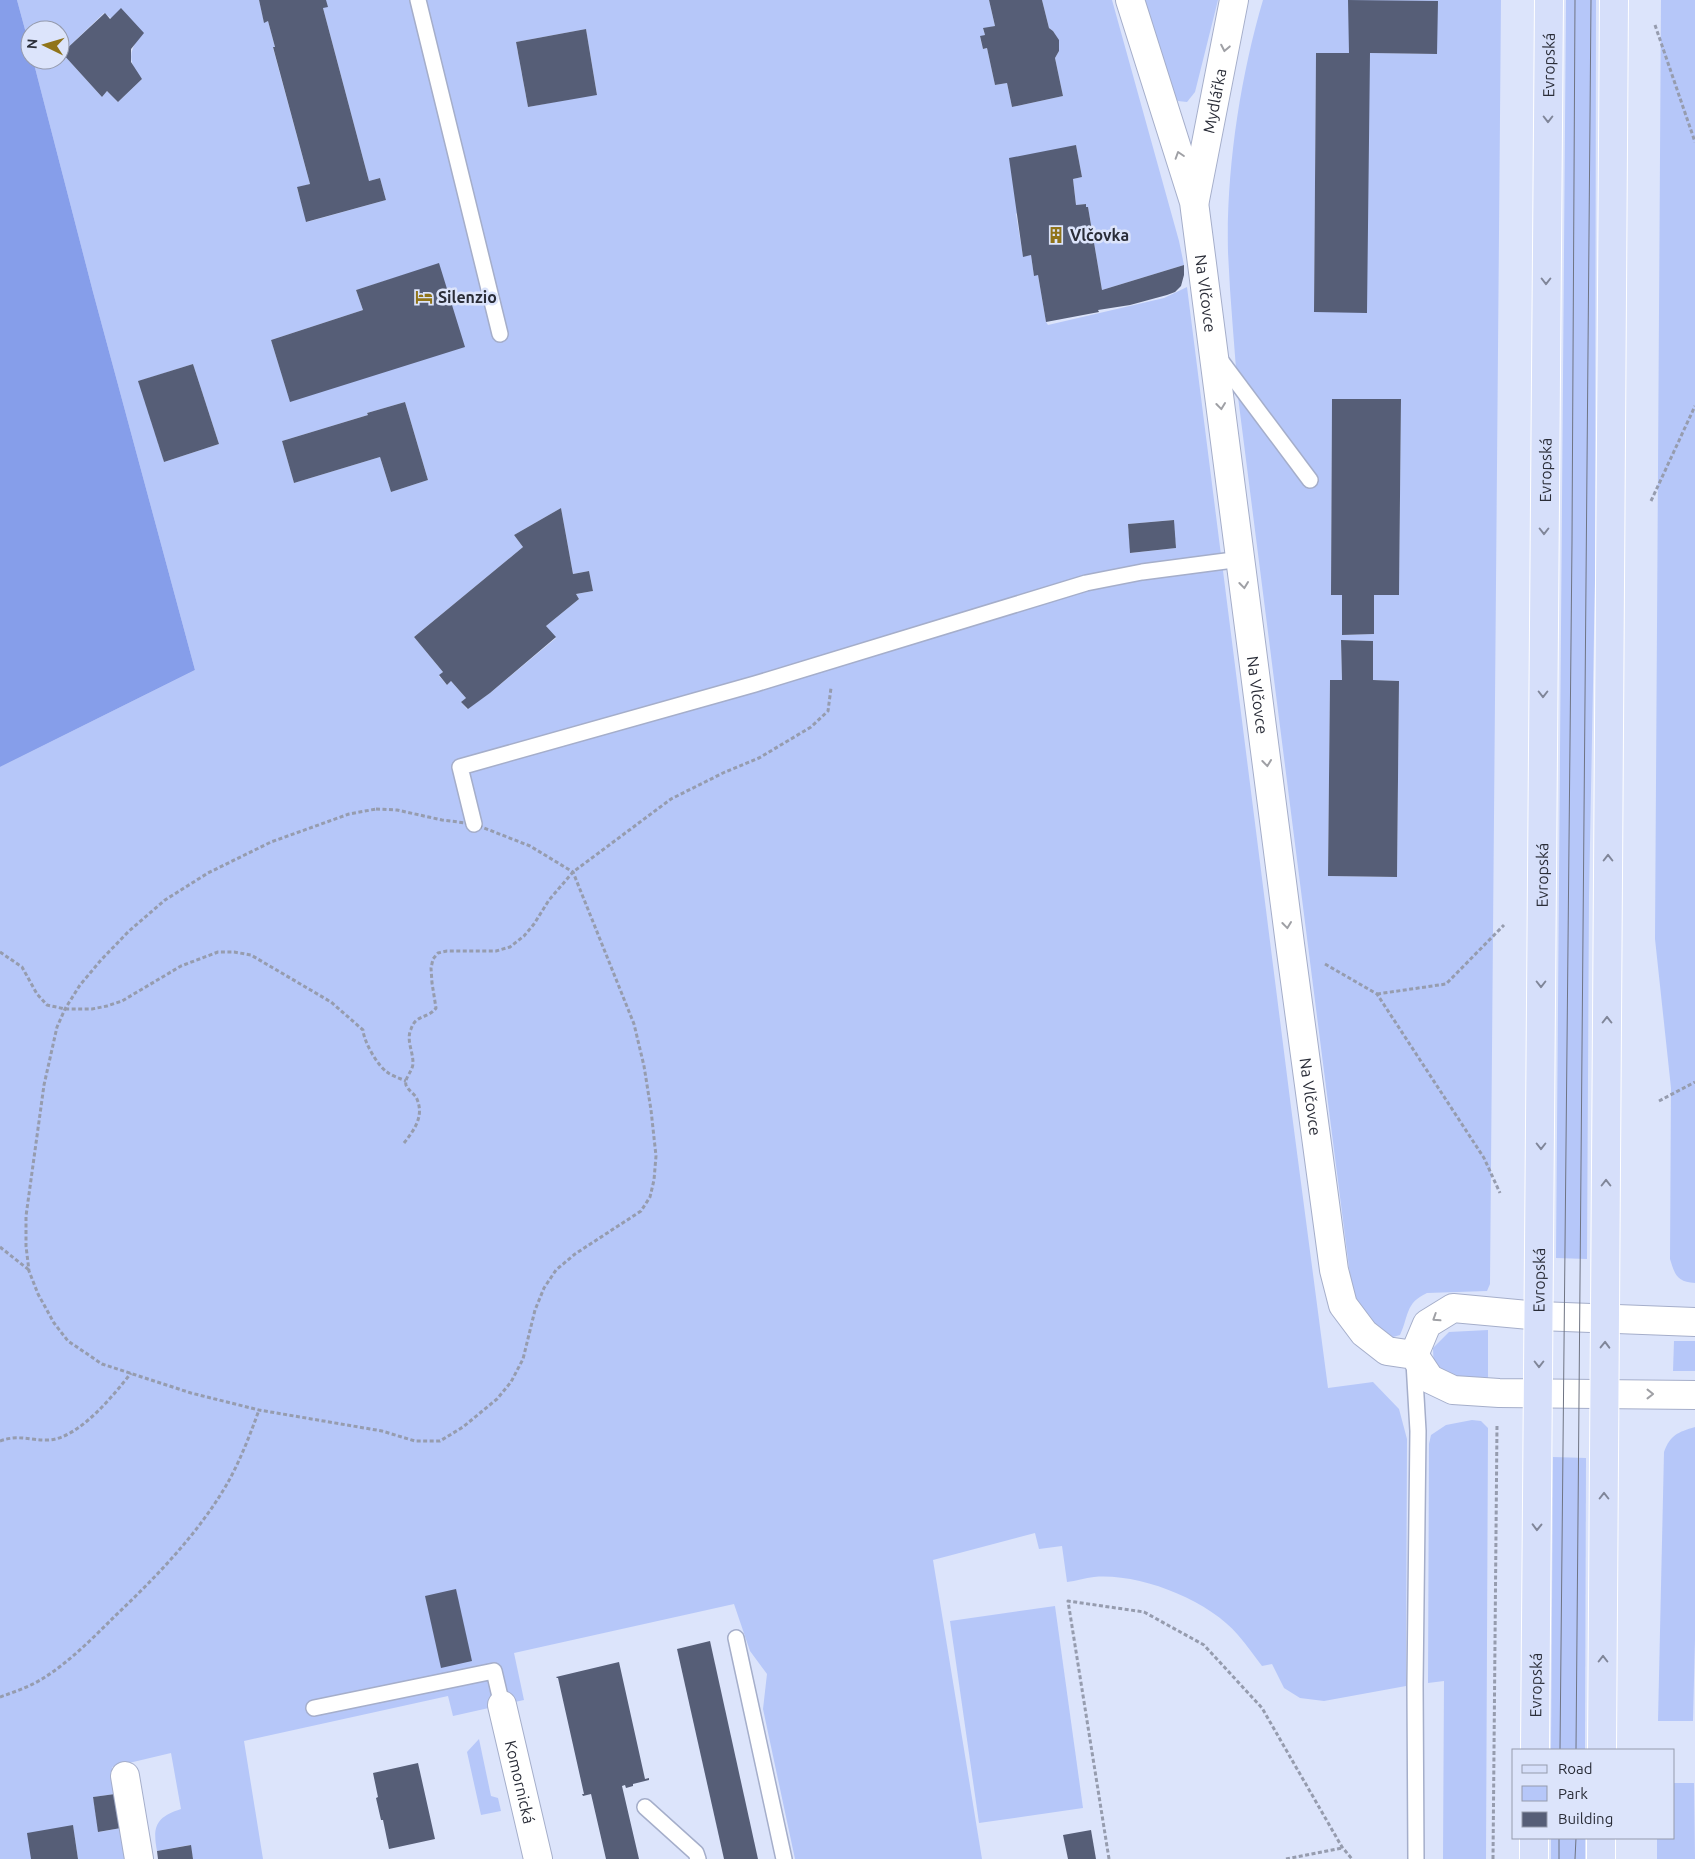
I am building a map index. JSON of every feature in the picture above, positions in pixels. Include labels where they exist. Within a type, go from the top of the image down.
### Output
[{"type":"main road","name":"Evropská","points":[[1535,1749],[1549,0]]},
{"type":"main road","points":[[1602,1749],[1614,0]]},
{"type":"main road","points":[[1534,1839],[1534,1859]]},
{"type":"main road","points":[[1601,1839],[1601,1859]]},
{"type":"street","name":"Na Vlčovce","points":[[1130,0],[1194,202],[1334,1270],[1343,1305],[1364,1333],[1387,1351],[1414,1355]]},
{"type":"street","name":"Mydlářka","points":[[1194,202],[1234,0]]},
{"type":"street","points":[[1695,1322],[1539,1316],[1453,1308],[1428,1324],[1414,1355],[1430,1379],[1453,1390],[1539,1393],[1695,1394]]},
{"type":"street","name":"Komornická","points":[[502,1705],[538,1859]]},
{"type":"street","points":[[126,1776],[140,1859]]},
{"type":"lane","points":[[418,0],[500,334]]},
{"type":"lane","points":[[1215,352],[1310,480]]},
{"type":"lane","points":[[474,824],[460,767],[746,687],[1086,583],[1142,572],[1241,559]]},
{"type":"lane","points":[[1414,1355],[1418,1431],[1415,1685],[1416,1859]]},
{"type":"lane","points":[[736,1638],[784,1859]]},
{"type":"lane","points":[[314,1708],[494,1672],[502,1705]]},
{"type":"lane","points":[[645,1807],[696,1853],[698,1859]]},
{"type":"path","points":[[1655,25],[1695,142]]},
{"type":"path","points":[[1650,501],[1695,406]]},
{"type":"path","points":[[404,1143],[420,1119],[416,1097],[406,1086],[406,1081],[413,1066],[411,1046],[408,1038],[416,1020],[432,1014],[436,1008],[431,968],[433,959],[438,953],[447,951],[496,951],[510,947],[524,936],[549,900],[573,872],[671,798],[759,758],[811,728],[828,711],[831,696],[833,660]]},
{"type":"path","points":[[376,809],[397,810],[442,820],[474,824],[530,846],[573,872],[631,1015],[644,1066],[656,1156],[650,1197],[641,1211],[574,1254],[556,1270],[544,1288],[535,1310],[523,1359],[511,1382],[497,1399],[464,1427],[440,1441],[415,1441],[382,1431],[259,1410],[191,1393],[102,1364],[68,1341],[54,1323],[38,1294],[29,1271],[26,1246],[26,1216],[36,1131],[51,1050],[57,1027],[65,1009],[80,985],[129,931],[166,900],[208,873],[271,842],[349,814],[376,809]]},
{"type":"path","points":[[1377,994],[1446,984],[1504,925]]},
{"type":"path","points":[[1290,944],[1377,994],[1484,1158],[1500,1193]]},
{"type":"path","points":[[0,952],[22,967],[37,994],[47,1005],[65,1009],[92,1009],[122,1001],[181,966],[218,952],[251,955],[331,1002],[363,1030],[367,1045],[385,1071],[406,1081]]},
{"type":"path","points":[[1659,1100],[1695,1082]]},
{"type":"path","points":[[0,1247],[29,1271]]},
{"type":"path","points":[[0,1441],[17,1436],[47,1440],[58,1439],[82,1425],[114,1394],[131,1373]]},
{"type":"path","points":[[0,1697],[20,1691],[42,1679],[66,1661],[148,1585],[191,1536],[227,1484],[246,1445],[259,1410]]},
{"type":"path","points":[[1493,1859],[1497,1419]]},
{"type":"path","points":[[1109,1859],[1068,1601],[1144,1612],[1204,1645],[1262,1708],[1342,1848],[1352,1859]]},
{"type":"path","points":[[1286,1859],[1342,1848]]},
{"type":"green space","points":[[17,0],[259,0],[264,22],[268,21],[275,47],[273,48],[310,184],[297,188],[307,222],[386,200],[380,178],[369,181],[323,8],[326,0],[989,0],[995,26],[983,29],[985,35],[980,37],[983,49],[987,48],[995,85],[1007,83],[1012,107],[1063,96],[1055,58],[1059,51],[1059,41],[1049,28],[1042,0],[1112,0],[1184,265],[1102,290],[1088,207],[1086,207],[1086,204],[1076,205],[1073,179],[1082,177],[1076,145],[1016,214],[1023,256],[1031,255],[1034,275],[1038,275],[1048,325],[1164,298],[1187,287],[1328,1388],[1373,1382],[1399,1409],[1407,1439],[1406,1686],[1324,1701],[1300,1698],[1284,1688],[1272,1664],[1262,1666],[1238,1635],[1225,1622],[1209,1611],[1172,1591],[1132,1579],[1094,1577],[1067,1582],[1062,1546],[1039,1549],[1035,1533],[933,1560],[982,1859],[795,1859],[763,1709],[767,1674],[750,1651],[734,1604],[514,1653],[524,1700],[453,1716],[448,1696],[244,1741],[263,1859],[193,1859],[190,1845],[157,1851],[155,1835],[158,1823],[166,1815],[181,1809],[171,1753],[112,1767],[115,1794],[93,1797],[99,1832],[121,1828],[125,1859],[78,1859],[73,1826],[31,1859],[0,1859],[0,767],[195,670],[93,292],[36,70],[70,70],[70,62],[102,97],[107,91],[118,102],[142,79],[134,69],[131,59],[131,54],[138,38],[104,13],[70,45],[70,20],[22,20]],"holes":[[[586,29],[597,94],[528,107],[516,42]],[[439,264],[290,401],[271,340],[363,310],[356,290]],[[193,364],[219,444],[164,462],[139,381]],[[405,402],[428,480],[391,492],[380,457],[294,483],[282,441],[368,415],[367,413]],[[561,508],[573,574],[589,571],[593,591],[576,594],[579,599],[546,626],[556,638],[490,693],[467,709],[461,702],[466,698],[451,681],[447,685],[439,676],[443,672],[414,637],[523,547],[514,535]],[[1173,520],[1176,548],[1131,553],[1128,524]]]},
{"type":"green space","points":[[1144,0],[1218,0],[1195,92],[1187,102],[1178,101],[1173,97]]},
{"type":"green space","points":[[1263,0],[1349,0],[1501,0],[1490,1284],[1487,1291],[1427,1293],[1411,1306],[1400,1335],[1390,1338],[1361,1312],[1351,1283],[1238,397],[1228,252],[1229,189],[1241,93]],"holes":[[[1349,0],[1437,54],[1370,53],[1314,312],[1316,53],[1349,53]],[[1332,399],[1401,399],[1399,595],[1374,595],[1374,634],[1342,635],[1342,595],[1331,595]],[[1341,640],[1373,641],[1373,680],[1399,681],[1397,877],[1328,876],[1330,680],[1342,680]]]},
{"type":"green space","points":[[1566,0],[1596,0],[1595,580],[1589,896],[1587,1259],[1556,1258]]},
{"type":"green space","points":[[1661,0],[1695,0],[1695,1283],[1680,1279],[1673,1269],[1670,1259],[1671,1088],[1655,939]]},
{"type":"green space","points":[[1488,1330],[1488,1379],[1451,1381],[1434,1372],[1433,1348],[1449,1332]]},
{"type":"green space","points":[[1674,1341],[1695,1341],[1695,1371],[1673,1371]]},
{"type":"green space","points":[[1472,1420],[1481,1421],[1488,1428],[1486,1859],[1443,1859],[1444,1681],[1428,1683],[1429,1444],[1431,1435],[1446,1425]]},
{"type":"green space","points":[[1695,1427],[1693,1721],[1658,1721],[1664,1452],[1675,1435]]},
{"type":"green space","points":[[1553,1457],[1586,1458],[1585,1749],[1551,1749]]},
{"type":"green space","points":[[1055,1606],[1083,1808],[979,1823],[950,1621]]},
{"type":"green space","points":[[479,1739],[491,1796],[498,1798],[501,1811],[481,1815],[467,1752]]},
{"type":"green space","points":[[1675,1783],[1694,1783],[1695,1859],[1657,1859],[1657,1839],[1675,1839]]},
{"type":"green space","points":[[1551,1839],[1585,1839],[1585,1859],[1551,1859]]},
{"type":"shaded area","points":[[0,0],[17,0],[22,20],[20,20],[20,70],[36,70],[93,292],[195,670],[0,767]]},
{"type":"building","points":[[259,0],[326,0],[328,7],[323,8],[369,181],[380,178],[386,200],[306,222],[297,187],[310,184],[273,47],[275,47],[268,21],[264,23]]},
{"type":"building","points":[[989,0],[1042,0],[1049,28],[1059,40],[1059,51],[1055,58],[1063,96],[1012,107],[1007,83],[995,85],[987,48],[983,49],[980,36],[985,35],[983,28],[995,26]]},
{"type":"building","points":[[1348,0],[1438,1],[1437,54],[1370,53],[1367,313],[1314,312],[1316,53],[1349,53]]},
{"type":"building","points":[[121,8],[144,33],[131,49],[131,62],[142,79],[118,102],[107,91],[102,97],[70,62],[70,46],[105,13],[110,19]]},
{"type":"building","points":[[586,29],[597,95],[528,107],[516,42]]},
{"type":"building","name":"Vlčovka","points":[[1076,145],[1082,177],[1073,179],[1076,205],[1086,204],[1086,207],[1088,207],[1102,290],[1184,265],[1184,275],[1181,286],[1175,292],[1167,295],[1130,305],[1098,310],[1099,312],[1046,322],[1038,275],[1034,276],[1031,255],[1023,257],[1009,158]]},
{"type":"building","points":[[439,263],[465,347],[290,402],[271,340],[363,310],[356,290]]},
{"type":"building","points":[[193,364],[219,444],[164,462],[138,381]]},
{"type":"building","points":[[1332,399],[1401,399],[1399,595],[1374,595],[1374,634],[1342,635],[1342,595],[1331,595]]},
{"type":"building","points":[[405,402],[428,480],[391,492],[380,457],[294,483],[282,441]]},
{"type":"building","points":[[561,508],[573,574],[589,571],[593,591],[576,594],[579,599],[546,626],[556,637],[490,693],[468,709],[461,702],[466,698],[451,681],[447,685],[439,675],[443,672],[414,637],[523,547],[514,535]]},
{"type":"building","points":[[1174,520],[1176,548],[1130,553],[1128,524]]},
{"type":"building","points":[[1341,640],[1373,641],[1373,680],[1399,681],[1397,877],[1328,876],[1330,680],[1342,680]]},
{"type":"building","points":[[456,1589],[472,1661],[441,1668],[425,1596]]},
{"type":"building","points":[[710,1641],[758,1859],[724,1859],[677,1649]]},
{"type":"building","points":[[619,1662],[645,1779],[649,1778],[649,1780],[633,1784],[633,1786],[626,1788],[625,1785],[622,1786],[639,1859],[606,1859],[591,1794],[583,1796],[582,1794],[584,1794],[558,1678],[556,1677]]},
{"type":"building","points":[[418,1763],[435,1839],[389,1849],[376,1798],[378,1797],[373,1773]]},
{"type":"building","points":[[115,1794],[121,1828],[98,1832],[93,1797]]},
{"type":"building","points":[[73,1825],[78,1859],[31,1859],[27,1833]]},
{"type":"building","points":[[1091,1830],[1096,1859],[1068,1859],[1063,1835]]},
{"type":"building","points":[[191,1845],[193,1859],[158,1859],[157,1851]]},
{"type":"tram line","points":[[1560,1749],[1572,542],[1575,0]]},
{"type":"tram line","points":[[1576,1749],[1591,0]]},
{"type":"tram line","points":[[1559,1839],[1559,1859]]},
{"type":"tram line","points":[[1575,1859],[1576,1839]]},
{"type":"place","name":"Vlčovka","points":[[1056,235]]},
{"type":"place","name":"Silenzio","points":[[424,297]]}]
